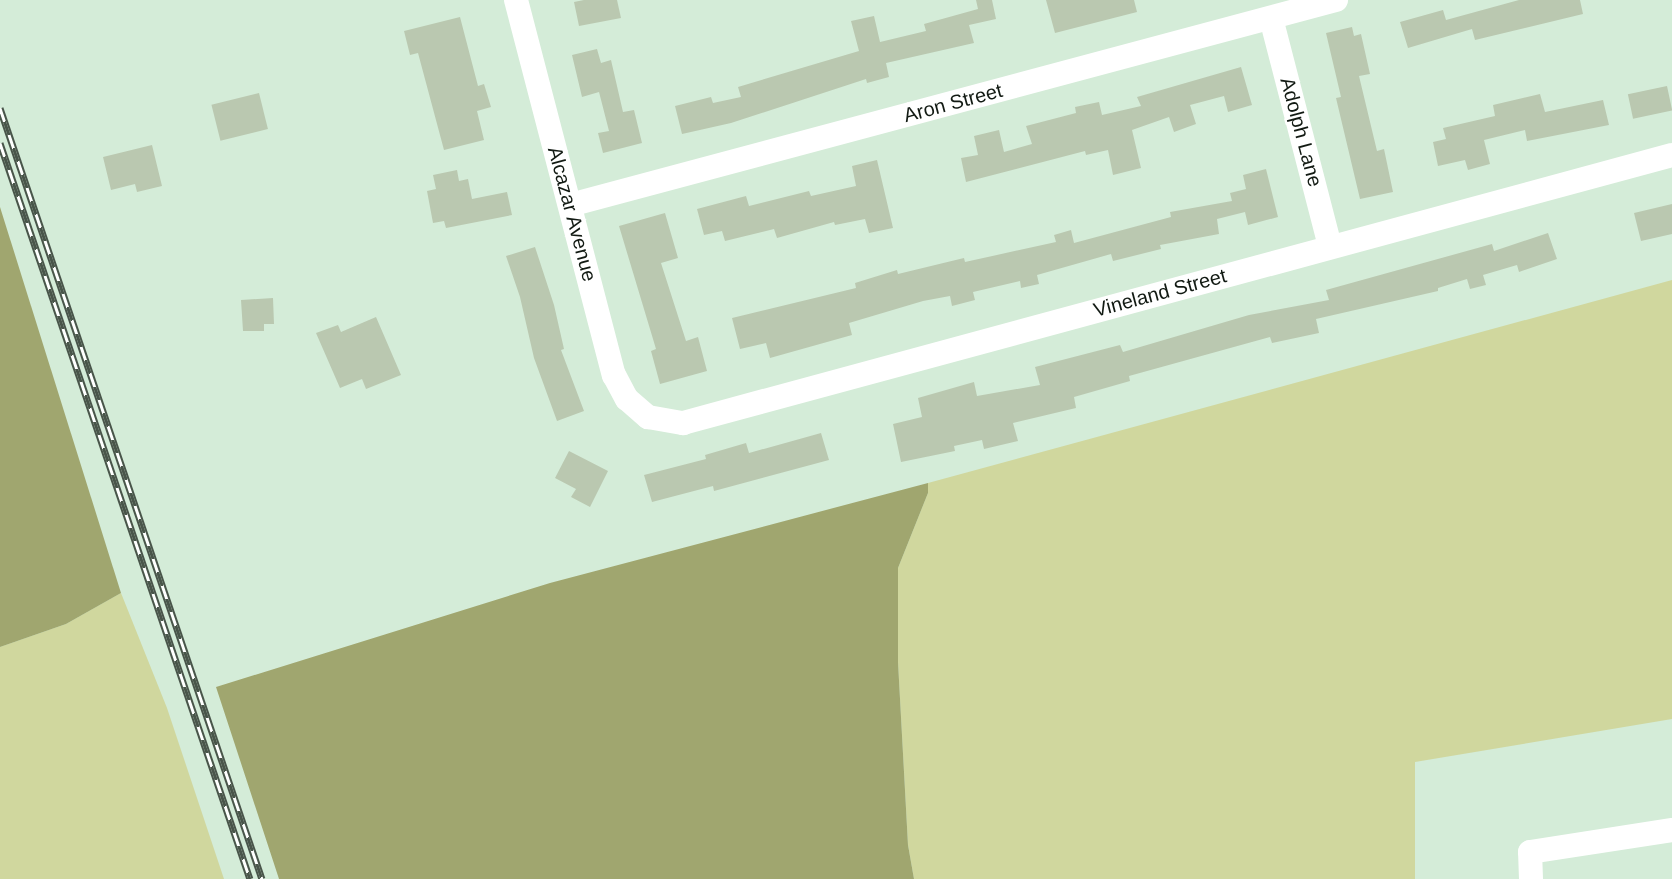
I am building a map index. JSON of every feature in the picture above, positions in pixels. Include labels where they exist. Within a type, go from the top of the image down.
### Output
[{"type":"street","name":"Alcazar Avenue","points":[[516,0],[614,375],[627,399],[648,417]]},
{"type":"street","name":"Aron Street","points":[[570,205],[1336,0]]},
{"type":"street","name":"Adolph Lane","points":[[1271,18],[1330,246]]},
{"type":"street","name":"Vineland Street","points":[[648,417],[683,423],[1672,155]]},
{"type":"street","points":[[1531,879],[1530,852],[1672,830]]},
{"type":"green space","points":[[0,207],[121,593],[66,624],[0,647]]},
{"type":"green space","points":[[1672,280],[1672,719],[1415,762],[1415,879],[914,879],[908,845],[898,662],[898,568],[928,493],[928,483]]},
{"type":"green space","points":[[928,483],[928,493],[898,568],[898,662],[908,845],[914,879],[279,879],[216,687],[550,583]]},
{"type":"green space","points":[[121,593],[167,708],[224,879],[0,879],[0,647],[66,624]]},
{"type":"building","points":[[617,0],[621,18],[579,26],[574,2]]},
{"type":"building","points":[[976,0],[992,0],[996,19],[969,25],[974,43],[886,63],[889,77],[867,83],[866,79],[731,123],[682,134],[675,106],[711,97],[713,103],[741,97],[738,87],[859,51],[851,21],[874,16],[880,42],[926,31],[924,24],[978,9]]},
{"type":"building","points":[[1046,0],[1134,0],[1137,12],[1055,33]]},
{"type":"building","points":[[1519,0],[1580,0],[1583,14],[1475,40],[1472,29],[1408,48],[1400,22],[1443,10],[1446,20]]},
{"type":"building","points":[[460,17],[478,86],[484,84],[491,107],[477,111],[484,140],[444,150],[418,53],[410,55],[404,31]]},
{"type":"building","points":[[1352,27],[1354,36],[1361,34],[1370,74],[1359,76],[1377,151],[1384,149],[1393,192],[1360,199],[1336,98],[1341,97],[1326,33]]},
{"type":"building","points":[[597,49],[601,63],[611,60],[623,112],[634,110],[642,143],[603,153],[598,133],[609,131],[599,92],[582,97],[572,55]]},
{"type":"building","points":[[1241,67],[1252,105],[1228,112],[1224,96],[1190,105],[1196,124],[1174,132],[1169,117],[1132,130],[1141,168],[1113,175],[1108,150],[1086,155],[1085,151],[966,182],[961,158],[978,155],[974,136],[999,130],[1004,152],[1032,144],[1026,126],[1076,113],[1075,107],[1099,102],[1102,115],[1141,106],[1137,97]]},
{"type":"building","points":[[1667,86],[1672,110],[1633,119],[1628,94]]},
{"type":"building","points":[[259,93],[268,129],[220,141],[211,105]]},
{"type":"building","points":[[1540,94],[1545,112],[1603,100],[1609,125],[1527,141],[1525,130],[1484,140],[1490,164],[1468,170],[1465,160],[1438,166],[1433,142],[1446,139],[1443,128],[1495,116],[1493,105]]},
{"type":"building","points":[[152,145],[162,186],[137,192],[135,184],[111,190],[103,157]]},
{"type":"building","points":[[877,160],[893,228],[869,233],[865,219],[835,225],[834,222],[777,238],[774,229],[725,241],[722,231],[704,235],[697,209],[746,196],[749,206],[809,191],[811,196],[856,186],[852,166]]},
{"type":"building","points":[[1266,169],[1278,217],[1248,225],[1245,212],[1217,219],[1219,234],[1160,245],[1161,249],[1113,261],[1111,254],[1037,275],[1039,284],[1021,288],[1020,281],[973,292],[975,300],[952,306],[950,296],[923,301],[849,323],[852,335],[770,358],[766,343],[740,349],[732,318],[856,288],[855,283],[897,270],[898,274],[964,258],[965,262],[1056,242],[1054,235],[1071,230],[1074,243],[1171,217],[1170,212],[1232,201],[1230,193],[1246,189],[1243,175]]},
{"type":"building","points":[[457,170],[459,181],[468,179],[472,199],[507,192],[512,215],[446,228],[444,221],[433,223],[427,191],[436,189],[433,175]]},
{"type":"building","points":[[1672,204],[1672,234],[1641,241],[1634,213]]},
{"type":"building","points":[[665,213],[678,258],[661,263],[686,341],[698,337],[707,371],[660,384],[651,351],[656,349],[619,226]]},
{"type":"building","points":[[1548,233],[1557,259],[1519,272],[1517,265],[1483,275],[1486,285],[1470,289],[1467,279],[1438,288],[1438,291],[1316,319],[1319,333],[1272,343],[1270,337],[1129,376],[1130,381],[1074,397],[1076,408],[1013,423],[1018,441],[984,449],[982,440],[954,446],[955,451],[901,462],[893,424],[922,417],[918,398],[974,382],[977,396],[1040,385],[1035,367],[1120,345],[1123,352],[1249,315],[1329,300],[1326,290],[1492,244],[1494,251]]},
{"type":"building","points":[[535,247],[554,305],[564,349],[561,350],[584,411],[557,421],[534,358],[520,297],[506,256]]},
{"type":"building","points":[[273,298],[274,324],[264,324],[264,331],[243,331],[241,300]]},
{"type":"building","points":[[376,317],[401,375],[366,389],[362,379],[340,388],[316,333],[338,325],[341,332]]},
{"type":"building","points":[[821,433],[829,460],[714,491],[713,486],[652,502],[644,475],[706,459],[705,455],[746,443],[749,453]]},
{"type":"building","points":[[569,451],[608,471],[590,507],[571,497],[576,489],[555,478]]},
{"type":"railway","points":[[0,108],[262,879]]},
{"type":"railway","points":[[0,143],[250,879]]}]
